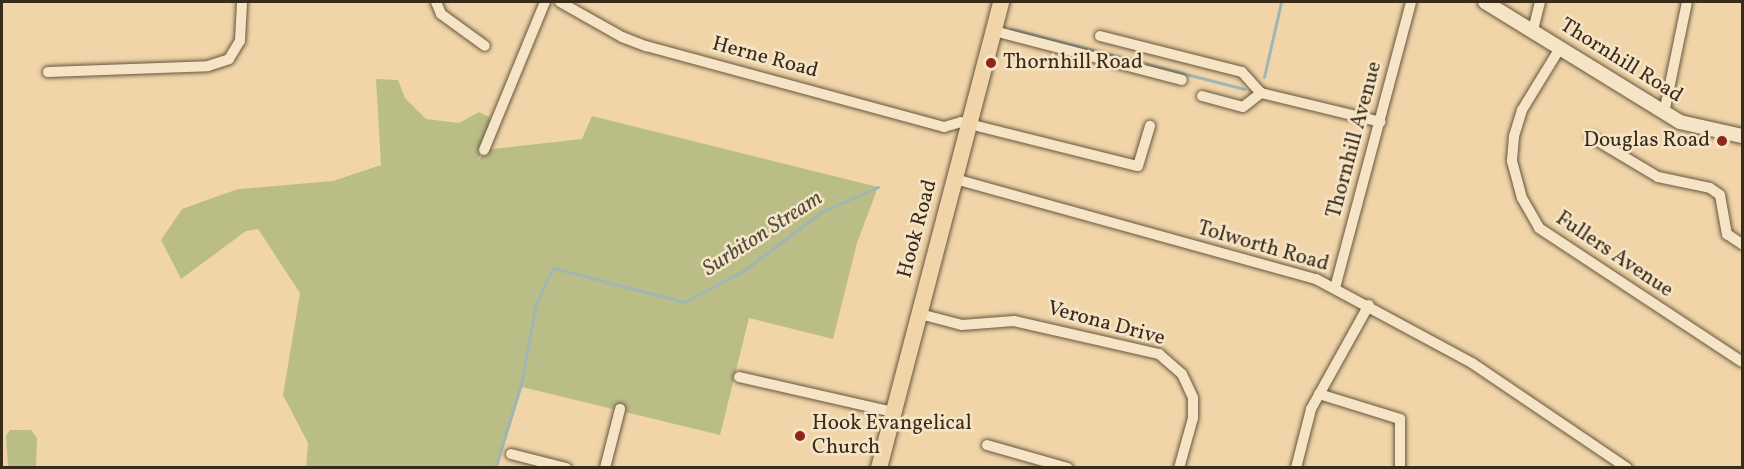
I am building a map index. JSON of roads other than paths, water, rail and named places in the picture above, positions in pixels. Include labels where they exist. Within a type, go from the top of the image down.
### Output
[{"type":"main road","name":"Hook Road","points":[[879,468],[1001,2]]},
{"type":"street","points":[[48,72],[208,66],[229,59],[240,41],[242,2]]},
{"type":"street","points":[[436,2],[441,14],[485,46]]},
{"type":"street","points":[[484,150],[545,2]]},
{"type":"street","name":"Herne Road","points":[[560,2],[580,6],[622,37],[646,46],[945,127],[961,122],[1138,166],[1150,126]]},
{"type":"street","name":"Thornhill Avenue","points":[[1335,288],[1381,122],[1411,2]]},
{"type":"street","name":"Thornhill Road","points":[[1485,2],[1680,122],[1743,135]]},
{"type":"street","points":[[1533,30],[1540,2]]},
{"type":"street","points":[[1664,112],[1687,2]]},
{"type":"street","points":[[994,31],[1182,80]]},
{"type":"street","points":[[1100,36],[1242,72],[1261,93],[1381,122]]},
{"type":"street","name":"Fullers Avenue","points":[[1560,48],[1522,111],[1514,137],[1512,162],[1520,189],[1539,228],[1743,362]]},
{"type":"street","points":[[1202,96],[1243,107],[1261,93]]},
{"type":"street","points":[[1591,137],[1658,177],[1710,188],[1720,195],[1727,234],[1743,244]]},
{"type":"street","name":"Tolworth Road","points":[[955,179],[1307,276],[1335,288],[1472,363],[1627,468]]},
{"type":"street","points":[[1296,468],[1311,409],[1369,305]]},
{"type":"street","name":"Verona Drive","points":[[920,314],[962,325],[1014,321],[1159,354],[1182,374],[1193,398],[1193,418],[1179,468]]},
{"type":"street","points":[[739,377],[893,412]]},
{"type":"street","points":[[1319,394],[1400,419],[1400,468]]},
{"type":"street","points":[[605,468],[620,409]]},
{"type":"street","points":[[987,445],[1068,468]]},
{"type":"street","points":[[511,454],[567,468]]},
{"type":"waterway","name":"Surbiton Stream","points":[[1264,77],[1281,2]]},
{"type":"waterway","name":"Surbiton Stream","points":[[1011,29],[1244,89]]},
{"type":"waterway","name":"Surbiton Stream","points":[[495,468],[521,384],[536,303],[553,268],[684,302],[743,271],[823,211],[878,187]]},
{"type":"place","name":"Thornhill Road","points":[[991,63]]},
{"type":"place","name":"Douglas Road","points":[[1722,141]]},
{"type":"place","name":"Hook Evangelical Church","points":[[800,436]]}]
